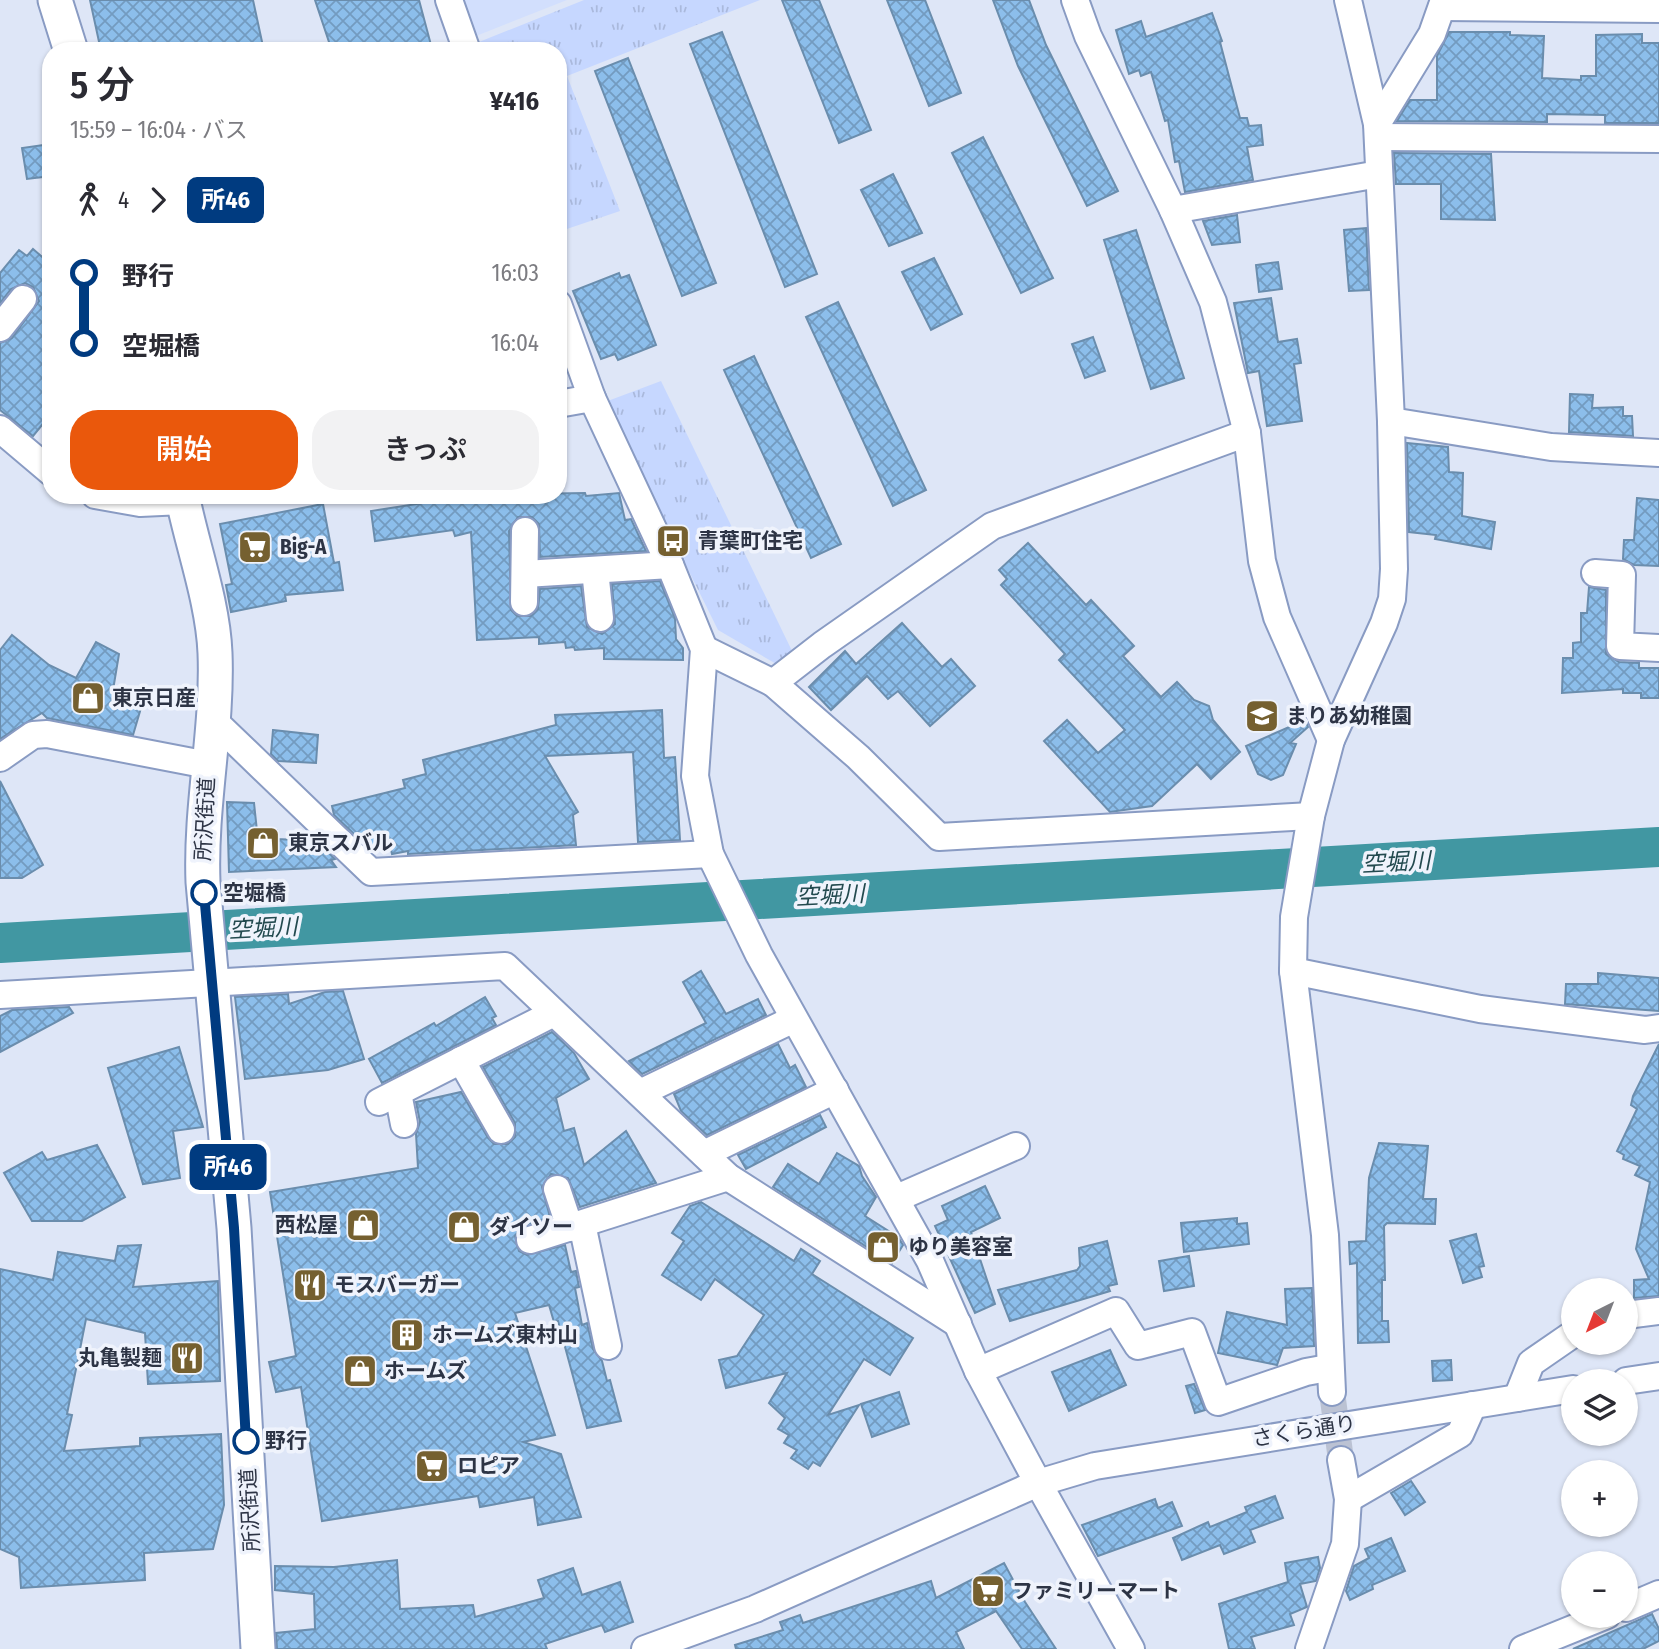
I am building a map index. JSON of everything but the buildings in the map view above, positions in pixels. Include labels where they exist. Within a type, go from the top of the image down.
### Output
[{"type":"main road","points":[[55,0],[68,42]]},
{"type":"main road","name":"所沢街道","points":[[184,504],[215,648],[202,848],[234,1228],[258,1649]]},
{"type":"street","points":[[449,0],[462,42]]},
{"type":"street","points":[[1075,0],[1088,36],[1173,210],[1213,302],[1247,433],[1262,561],[1277,617],[1331,740]]},
{"type":"street","points":[[978,1371],[1116,1311],[1138,1346],[1192,1332],[1218,1402],[1306,1372],[1330,1380],[1325,1235],[1293,971],[1294,917],[1310,820],[1331,740],[1392,599],[1394,569],[1391,421],[1377,130],[1348,0]]},
{"type":"street","points":[[1377,130],[1432,34],[1443,4],[1659,9]]},
{"type":"street","points":[[1377,130],[1659,139]]},
{"type":"street","points":[[1173,210],[1379,174]]},
{"type":"street","points":[[0,328],[23,299]]},
{"type":"street","points":[[567,329],[592,398],[670,565],[704,649],[695,776],[713,861],[759,955],[897,1198],[978,1371],[1131,1649]]},
{"type":"street","points":[[567,402],[592,398]]},
{"type":"street","points":[[1391,421],[1551,447],[1659,453]]},
{"type":"street","points":[[0,429],[42,464]]},
{"type":"street","points":[[773,683],[822,645],[992,526],[1247,433]]},
{"type":"street","points":[[524,602],[525,531]]},
{"type":"street","points":[[525,574],[670,565]]},
{"type":"street","points":[[595,570],[600,618]]},
{"type":"street","points":[[1595,573],[1622,575],[1620,646],[1659,648]]},
{"type":"street","points":[[704,649],[773,683],[858,757],[939,837],[1310,820]]},
{"type":"street","points":[[212,719],[370,872],[713,861]]},
{"type":"street","points":[[0,758],[33,735],[47,734],[208,765]]},
{"type":"street","points":[[0,995],[211,979],[505,966],[728,1177],[958,1324]]},
{"type":"street","points":[[1293,971],[1480,1009],[1645,1030],[1659,1028]]},
{"type":"street","points":[[404,1124],[388,1098],[554,1013]]},
{"type":"street","points":[[640,1093],[794,1019]]},
{"type":"street","points":[[461,1060],[501,1130]]},
{"type":"street","points":[[704,1154],[835,1090]]},
{"type":"street","points":[[897,1198],[1016,1146]]},
{"type":"street","points":[[530,1240],[728,1177]]},
{"type":"street","points":[[557,1189],[576,1226],[607,1346]]},
{"type":"street","points":[[1638,1314],[1659,1311]]},
{"type":"street","points":[[1517,1398],[1531,1363],[1561,1342]]},
{"type":"street","points":[[1638,1379],[1659,1376]]},
{"type":"street","name":"さくら通り","points":[[645,1649],[755,1609],[1038,1483],[1095,1466],[1561,1391]]},
{"type":"street","points":[[1348,1499],[1460,1434],[1473,1405]]},
{"type":"street","points":[[1309,1649],[1345,1544],[1348,1499],[1341,1460]]},
{"type":"street","points":[[1638,1603],[1659,1594]]},
{"type":"street","points":[[1523,1649],[1575,1628]]},
{"type":"shaded area","points":[[457,0],[567,0],[471,38]]},
{"type":"green space","points":[[584,0],[760,0],[567,76],[567,42],[479,42]]},
{"type":"green space","points":[[567,76],[620,211],[567,229]]},
{"type":"green space","points":[[661,381],[793,653],[778,665],[718,630],[605,402]]},
{"type":"waterway","name":"空堀川","points":[[0,943],[1659,847]]},
{"type":"tunnel","points":[[1332,1392],[1341,1460]]},
{"type":"bus line","name":"所46","points":[[204,893],[234,1228],[246,1441]]},
{"type":"place","name":"青葉町住宅","points":[[673,541]]},
{"type":"place","name":"Big-A","points":[[255,547]]},
{"type":"place","name":"東京日産","points":[[88,698]]},
{"type":"place","name":"まりあ幼稚園","points":[[1262,716]]},
{"type":"place","name":"東京スバル","points":[[263,843]]},
{"type":"place","name":"空堀橋","points":[[204,893]]},
{"type":"place","name":"西松屋","points":[[363,1225]]},
{"type":"place","name":"ダイソー","points":[[464,1227]]},
{"type":"place","name":"ゆり美容室","points":[[883,1247]]},
{"type":"place","name":"モスバーガー","points":[[310,1285]]},
{"type":"place","name":"ホームズ東村山","points":[[407,1335]]},
{"type":"place","name":"丸亀製麺","points":[[187,1358]]},
{"type":"place","name":"ホームズ","points":[[360,1371]]},
{"type":"place","name":"野行","points":[[246,1441]]},
{"type":"place","name":"ロピア","points":[[432,1466]]},
{"type":"place","name":"ファミリーマート","points":[[988,1591]]}]
